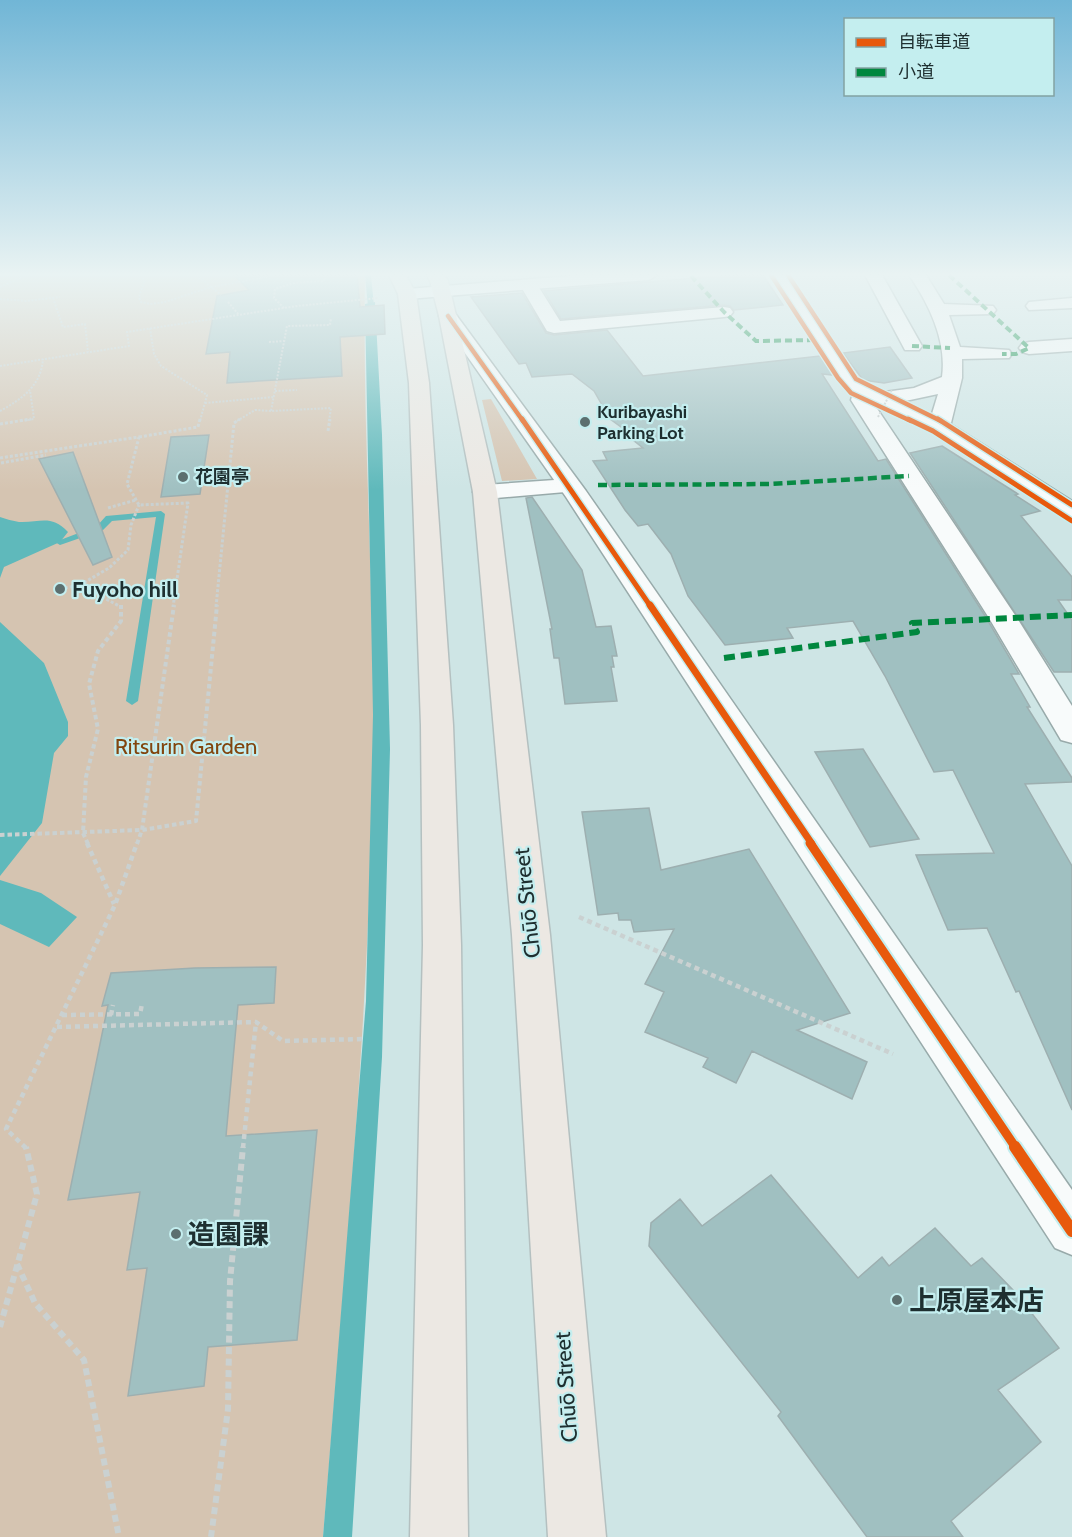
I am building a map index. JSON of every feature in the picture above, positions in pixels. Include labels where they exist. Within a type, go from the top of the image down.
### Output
[{"type":"highway","points":[[418,347],[437,726],[442,945],[439,1537]]},
{"type":"highway","name":"Chūō Street","points":[[436,347],[485,492],[532,947],[577,1537]]},
{"type":"street","points":[[460,347],[569,486],[1072,1231]]},
{"type":"street","points":[[827,347],[850,382],[879,400],[939,427],[1072,512]]},
{"type":"street","points":[[939,427],[953,366],[949,347]]},
{"type":"street","points":[[1029,348],[1047,347]]},
{"type":"street","points":[[951,353],[1002,354]]},
{"type":"street","points":[[879,400],[936,389],[950,381]]},
{"type":"street","points":[[879,400],[885,439],[1003,618],[1072,732]]},
{"type":"street","points":[[485,492],[569,486]]},
{"type":"path","points":[[87,347],[88,352]]},
{"type":"path","points":[[0,366],[124,347]]},
{"type":"path","points":[[1,463],[198,427],[207,395],[198,387],[161,366],[153,347]]},
{"type":"path","points":[[271,411],[283,347]]},
{"type":"path","points":[[0,411],[30,390],[40,377],[43,359]]},
{"type":"path","points":[[0,424],[34,419],[30,390]]},
{"type":"path","points":[[275,391],[297,390]]},
{"type":"path","points":[[205,403],[274,397]]},
{"type":"path","points":[[0,835],[142,830],[196,821],[234,423],[255,410],[330,408],[328,431]]},
{"type":"path","points":[[139,437],[127,484],[139,505]]},
{"type":"path","points":[[0,458],[46,454]]},
{"type":"path","points":[[108,508],[136,500]]},
{"type":"path","points":[[0,1327],[37,1194],[26,1147],[3,1129],[57,1027],[115,905],[142,830],[188,503],[139,505]]},
{"type":"path","points":[[60,590],[80,585],[109,568],[128,550],[131,525],[139,505]]},
{"type":"path","points":[[80,585],[121,605],[121,621],[98,651],[89,684],[98,729],[86,777],[83,833],[115,905]]},
{"type":"path","points":[[579,917],[893,1054]]},
{"type":"path","points":[[62,1016],[140,1014],[142,1004]]},
{"type":"path","points":[[111,1015],[113,1005]]},
{"type":"path","points":[[57,1027],[256,1022],[283,1041],[363,1039]]},
{"type":"path","points":[[211,1537],[228,1409],[230,1281],[256,1022]]},
{"type":"path","points":[[16,1264],[35,1303],[84,1360],[119,1537]]},
{"type":"green space","name":"Ritsurin Garden","points":[[0,347],[365,347],[373,692],[371,850],[355,1144],[323,1537],[0,1537]]},
{"type":"green space","points":[[491,399],[537,479],[502,481],[482,400]]},
{"type":"water","points":[[366,347],[377,347],[382,435],[390,749],[382,1057],[352,1537],[323,1537],[366,1001],[373,715]]},
{"type":"water","points":[[0,517],[19,522],[51,521],[68,532],[60,542],[4,567],[0,578]]},
{"type":"water","points":[[0,622],[44,663],[68,722],[68,736],[54,753],[42,823],[0,876]]},
{"type":"water","points":[[0,880],[41,893],[77,917],[49,947],[0,924]]},
{"type":"building","points":[[207,347],[340,347],[342,376],[227,383],[230,352],[206,354]]},
{"type":"building","points":[[507,347],[620,347],[643,376],[820,356],[833,375],[822,374],[878,461],[886,459],[987,619],[1019,674],[1011,674],[1030,707],[1027,707],[1072,778],[1072,782],[1025,784],[1072,866],[1072,1110],[1019,991],[1016,992],[987,928],[948,930],[916,855],[994,853],[953,770],[934,772],[885,676],[853,621],[787,628],[793,638],[725,645],[688,596],[671,554],[648,524],[638,526],[593,461],[607,460],[603,452],[643,448],[628,436],[632,435],[610,419],[594,391],[572,374],[532,377],[526,363],[519,364]]},
{"type":"building","points":[[890,347],[912,378],[884,383],[863,380],[843,353]]},
{"type":"building","name":"花園亭","points":[[209,435],[200,494],[161,497],[171,437]]},
{"type":"building","points":[[942,446],[1018,494],[1015,495],[1040,511],[1021,516],[1072,577],[1072,600],[1058,600],[1072,620],[1072,672],[1054,672],[910,453]]},
{"type":"building","points":[[73,452],[112,557],[93,565],[39,459]]},
{"type":"building","points":[[532,497],[582,570],[596,627],[611,626],[617,656],[612,656],[614,667],[611,667],[617,701],[565,704],[559,658],[554,658],[550,629],[552,629],[526,498]]},
{"type":"building","points":[[863,749],[919,839],[870,847],[815,752]]},
{"type":"building","points":[[649,808],[661,870],[749,849],[850,1013],[797,1030],[867,1062],[852,1099],[752,1051],[736,1083],[703,1067],[708,1058],[645,1032],[664,992],[645,984],[674,929],[634,932],[631,920],[619,920],[618,913],[598,915],[582,812]]},
{"type":"building","points":[[276,967],[274,1003],[238,1005],[226,1136],[317,1130],[297,1340],[208,1347],[204,1386],[128,1396],[147,1268],[127,1270],[140,1192],[68,1200],[108,1005],[102,1006],[111,973],[195,968]]},
{"type":"building","points":[[771,1175],[858,1278],[882,1257],[889,1266],[935,1228],[971,1266],[982,1258],[1015,1292],[1059,1348],[998,1390],[1041,1442],[951,1521],[963,1537],[867,1537],[778,1416],[781,1412],[649,1246],[651,1223],[680,1199],[702,1226]]},
{"type":"waterway","points":[[60,542],[100,528],[109,518],[161,514],[132,701]]},
{"type":"marked path","points":[[926,347],[950,348]]},
{"type":"marked path","points":[[1002,354],[1016,354],[1029,348],[1028,347]]},
{"type":"marked path","points":[[598,485],[771,484],[909,476]]},
{"type":"marked path","points":[[724,658],[917,632],[912,623],[1072,615]]},
{"type":"cycle path","points":[[470,347],[577,496],[1072,1231]]},
{"type":"cycle path","points":[[818,347],[851,393],[933,431],[1072,521]]},
{"type":"cycle path","points":[[835,347],[856,379],[941,421],[1072,505]]},
{"type":"place","name":"Kuribayashi Parking Lot","points":[[585,422]]},
{"type":"place","name":"花園亭","points":[[183,477]]},
{"type":"place","name":"Fuyoho hill","points":[[60,589]]},
{"type":"place","name":"造園課","points":[[176,1234]]},
{"type":"place","name":"上原屋本店","points":[[897,1300]]}]
